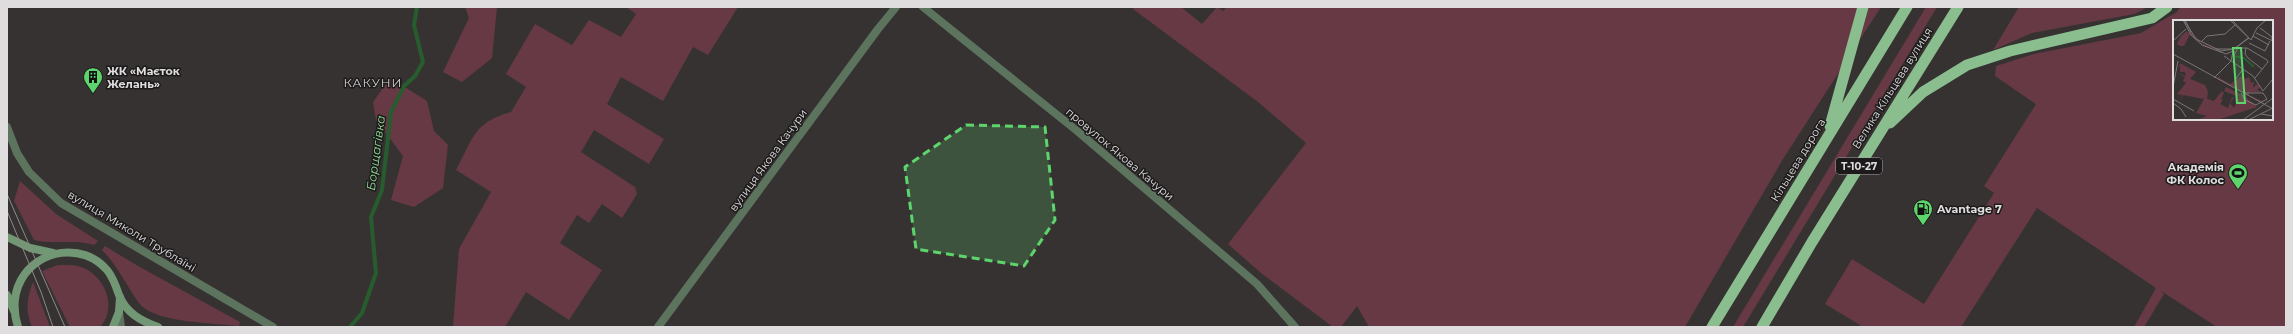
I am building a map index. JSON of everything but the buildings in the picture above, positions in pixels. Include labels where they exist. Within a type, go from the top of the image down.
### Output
[{"type":"highway","points":[[1826,140],[1863,7]]},
{"type":"highway","name":"Кільцева дорога","points":[[1712,327],[1908,7]]},
{"type":"highway","name":"Велика Кільцева вулиця","points":[[1762,327],[1878,135],[1958,7]]},
{"type":"highway","points":[[1878,135],[1923,92],[1967,65],[2010,51],[2152,18],[2167,7]]},
{"type":"main road","points":[[7,237],[30,248],[56,253],[82,254],[95,261],[107,270],[120,297],[132,314],[142,321],[158,327]]},
{"type":"main road","points":[[14,312],[16,293],[20,281],[29,267],[41,258],[56,253]]},
{"type":"main road","points":[[7,295],[18,327]]},
{"type":"main road","points":[[113,327],[119,312],[120,297]]},
{"type":"street","name":"вулиця Якова Качури","points":[[658,327],[878,28],[896,7]]},
{"type":"street","name":"провулок Якова Качури","points":[[922,7],[1076,130],[1257,284],[1295,327]]},
{"type":"street","name":"вулиця Миколи Трублаїні","points":[[7,127],[17,153],[29,172],[61,203],[273,327]]},
{"type":"street","points":[[119,312],[121,327]]},
{"type":"highlighted area","points":[[966,125],[1045,127],[1055,220],[1024,266],[916,249],[905,167]]},
{"type":"shaded area","points":[[465,7],[497,7],[492,58],[462,82],[443,72],[469,18]]},
{"type":"shaded area","points":[[626,7],[738,7],[708,55],[693,47],[663,101],[621,77],[607,104],[664,139],[649,164],[594,130],[581,152],[635,187],[637,194],[622,218],[602,204],[589,223],[577,215],[560,243],[602,270],[569,320],[526,292],[505,327],[453,327],[459,249],[491,192],[456,170],[476,133],[489,121],[498,116],[511,112],[526,87],[506,74],[535,24],[572,45],[589,20],[621,37],[636,14]]},
{"type":"shaded area","points":[[1135,7],[1181,7],[1202,24],[1217,7],[1223,11],[1227,7],[1881,7],[1783,159],[1685,327],[1369,327],[1357,306],[1341,327],[1333,327],[1261,273],[1228,244],[1306,143],[1258,102],[1133,9]]},
{"type":"shaded area","points":[[1926,7],[1937,7],[1743,327],[1733,327]]},
{"type":"shaded area","points":[[2019,7],[2148,7],[2134,14],[2032,33],[1993,50]]},
{"type":"shaded area","points":[[2180,7],[2286,7],[2286,327],[2217,327],[2161,291],[2164,294],[2144,327],[2134,327],[2156,288],[2037,208],[1961,327],[1860,327],[1860,325],[1825,304],[1852,259],[1924,304],[1994,193],[1984,186],[2036,104],[1995,76],[1996,66],[2034,54],[2141,33],[2177,12]]},
{"type":"shaded area","points":[[390,78],[427,101],[434,131],[448,145],[443,188],[414,207],[391,200],[403,156],[376,120],[373,102]]},
{"type":"shaded area","points":[[20,181],[56,214],[98,241],[94,245],[79,242],[49,242],[34,240],[14,201]]},
{"type":"shaded area","points":[[105,246],[138,266],[240,322],[239,326],[186,321],[157,315],[146,310],[139,303],[108,256],[102,250]]},
{"type":"shaded area","points":[[58,265],[83,267],[93,274],[104,287],[107,295],[108,311],[105,320],[100,327],[70,327],[42,271]]},
{"type":"shaded area","points":[[33,282],[50,327],[32,327],[28,316],[28,304],[29,293]]},
{"type":"waterway","name":"Борщагівка","points":[[350,327],[362,313],[376,273],[371,217],[382,190],[391,112],[404,86],[415,76],[423,62],[414,25],[417,7]]},
{"type":"tram line","points":[[7,194],[65,327]]},
{"type":"tram line","points":[[7,211],[41,292],[53,327]]},
{"type":"place","name":"ЖК «Маєток Желань»","points":[[93,94]]},
{"type":"place","name":"Академія ФК Колос","points":[[2238,190]]},
{"type":"place","name":"Avantage 7","points":[[1923,226]]},
{"type":"district","name":"КАКУНИ","points":[[373,83]]}]
